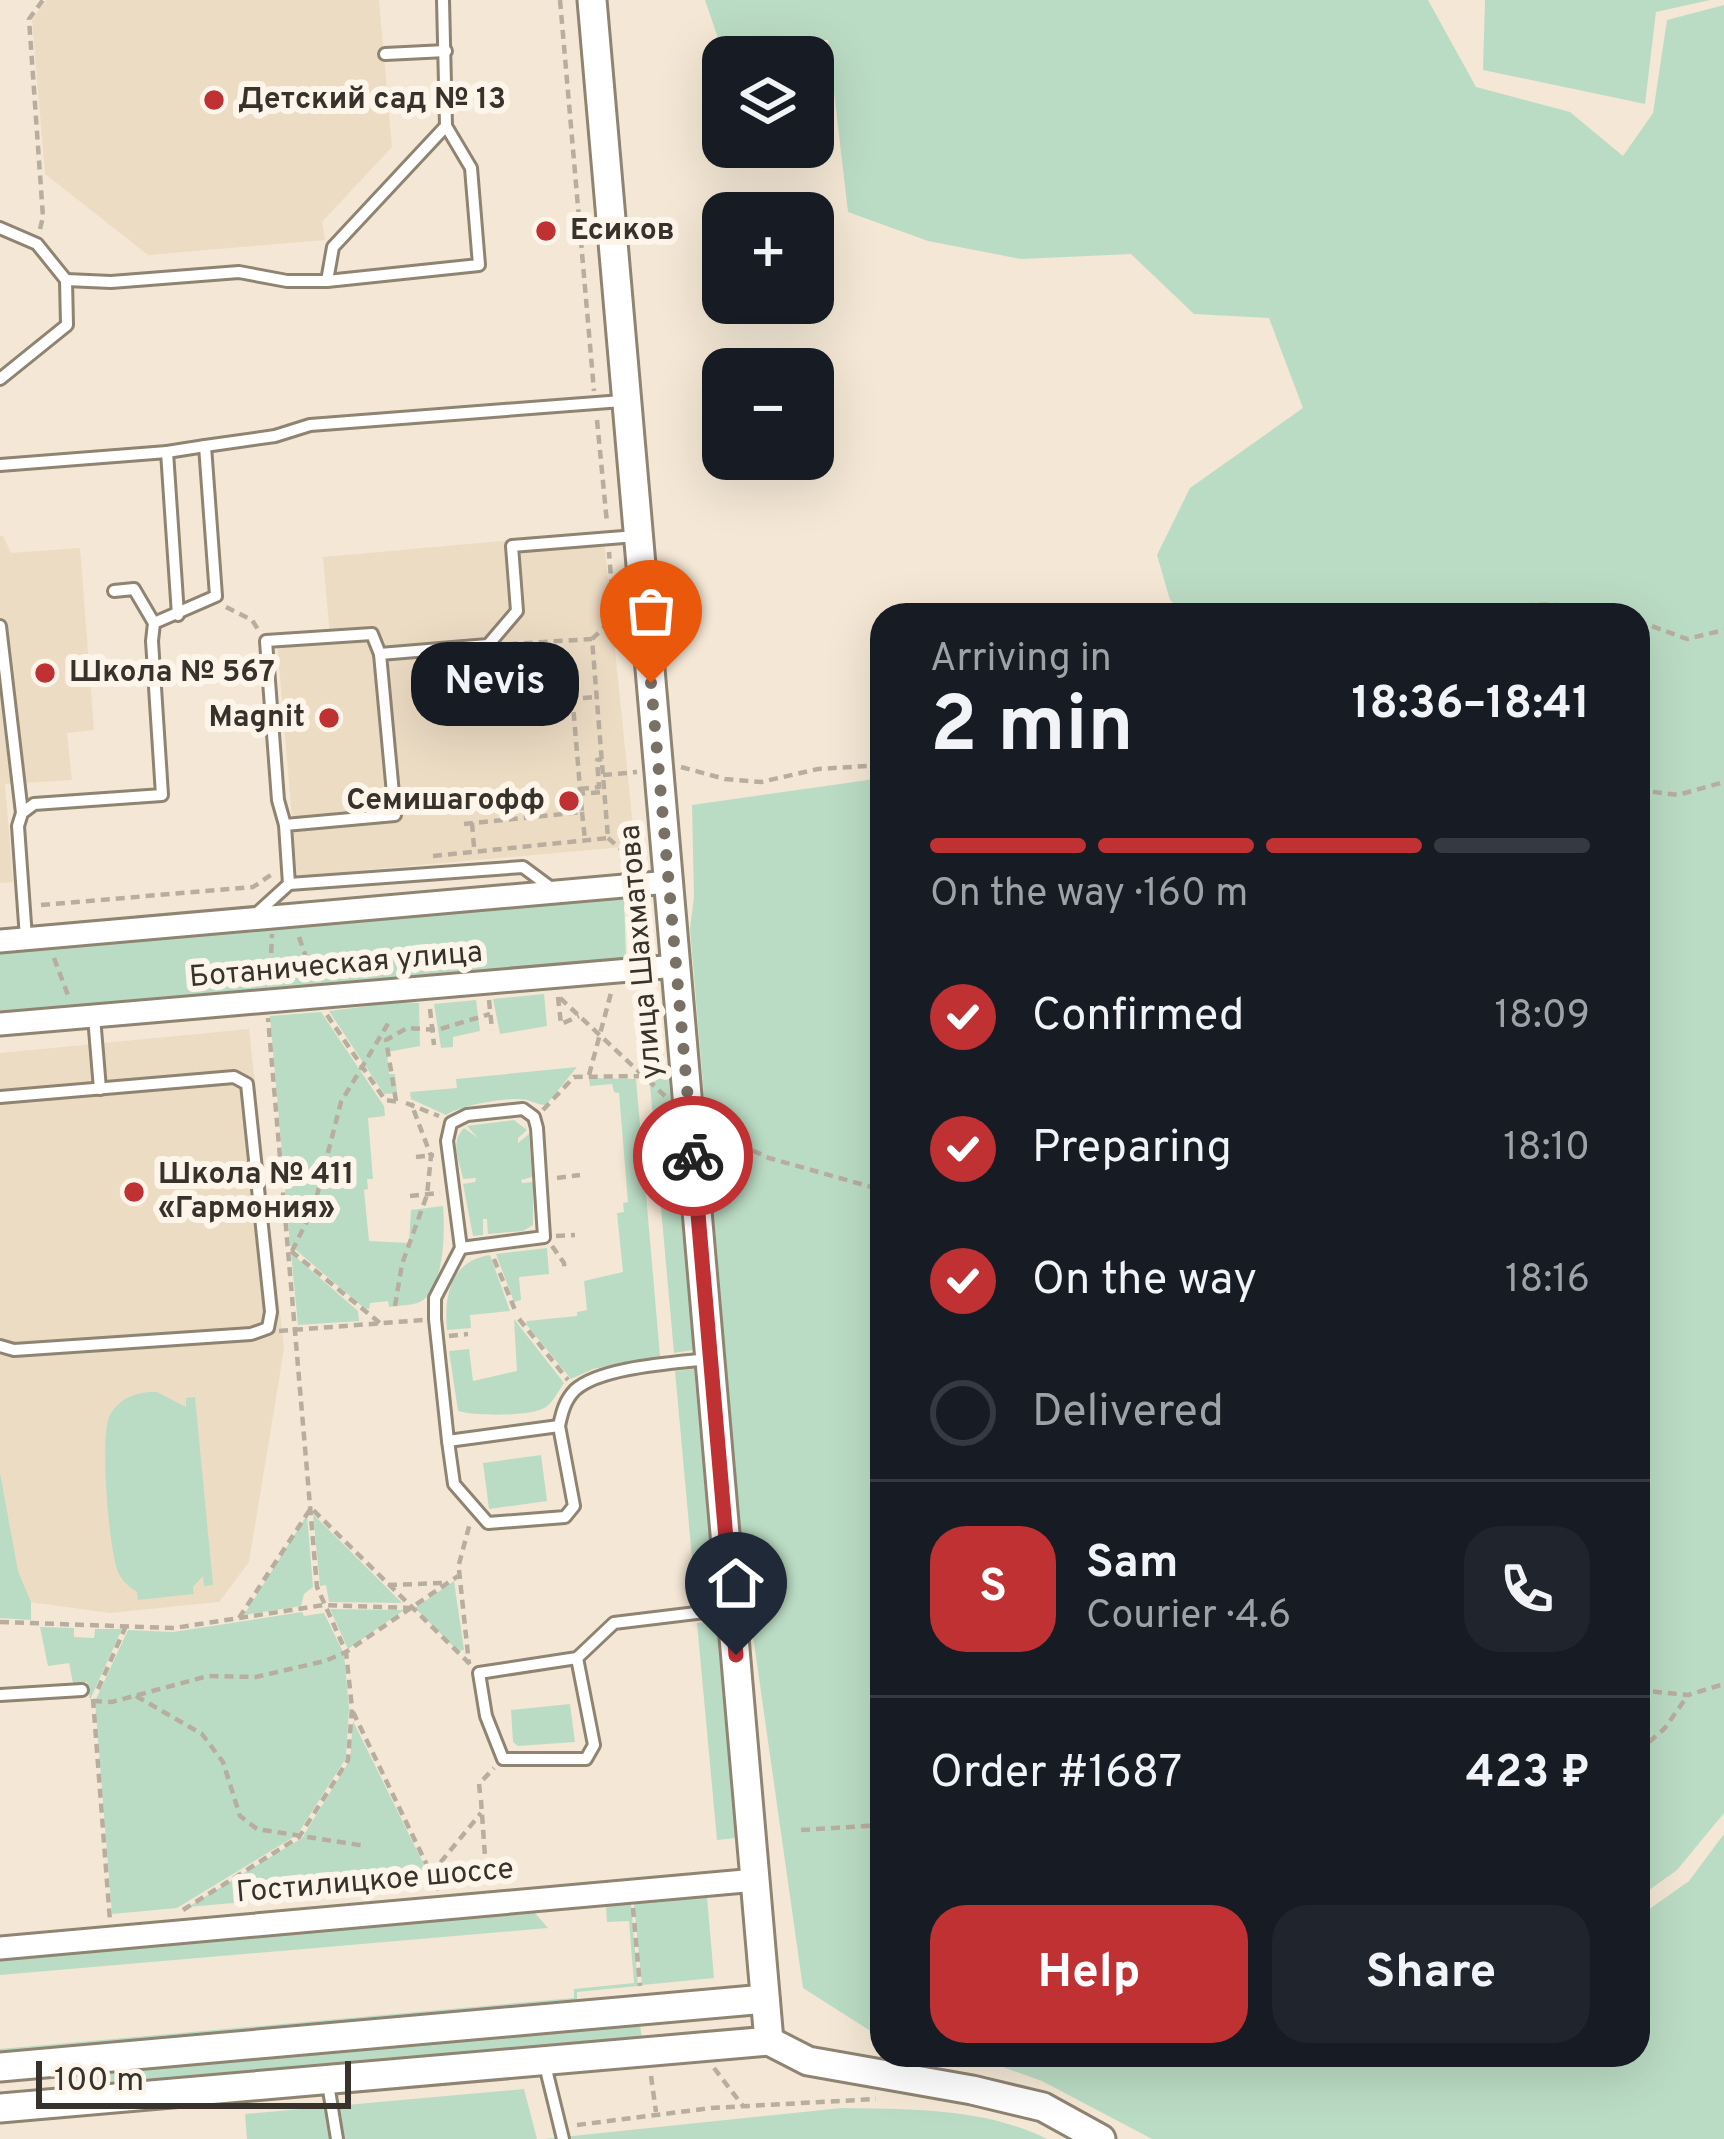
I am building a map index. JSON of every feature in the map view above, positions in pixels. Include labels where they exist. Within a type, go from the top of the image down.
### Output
[{"type":"street","name":"улица Шахматова","points":[[592,0],[769,2041]]},
{"type":"street","name":"Ботаническая улица","points":[[0,940],[262,923],[669,882]]},
{"type":"street","name":"Ботаническая улица","points":[[0,1024],[83,1013],[676,966]]},
{"type":"street","name":"Гостилицкое шоссе","points":[[0,1948],[756,1880]]},
{"type":"street","points":[[0,2067],[765,1999]]},
{"type":"street","points":[[0,2108],[769,2041],[808,2061],[1042,2107],[1101,2139]]},
{"type":"street","points":[[46,2063],[49,2104]]},
{"type":"lane","points":[[66,280],[111,282],[239,272],[287,281],[327,280],[479,265],[471,168],[446,126],[443,0]]},
{"type":"lane","points":[[385,54],[446,51]]},
{"type":"lane","points":[[327,280],[334,247],[446,126]]},
{"type":"lane","points":[[0,379],[67,325],[66,280],[37,244],[1,230]]},
{"type":"lane","points":[[0,466],[167,452],[275,436],[310,424],[627,400]]},
{"type":"lane","points":[[154,623],[216,596],[205,446]]},
{"type":"lane","points":[[167,452],[178,615]]},
{"type":"lane","points":[[380,654],[488,645],[517,611],[512,546],[639,536]]},
{"type":"lane","points":[[22,813],[34,805],[162,795],[154,623],[134,590],[114,591]]},
{"type":"lane","points":[[0,626],[22,813],[18,826],[26,938]]},
{"type":"lane","points":[[262,923],[289,884],[266,641],[372,634],[380,654],[395,815],[285,825]]},
{"type":"lane","points":[[1,772],[16,770]]},
{"type":"lane","points":[[289,884],[523,867],[556,892]]},
{"type":"lane","points":[[83,1013],[100,1089]]},
{"type":"lane","points":[[0,1097],[234,1077],[247,1084],[271,1312],[268,1328],[251,1334],[14,1350],[0,1346]]},
{"type":"lane","points":[[461,1248],[544,1237],[534,1117],[524,1109],[467,1115],[451,1123],[448,1141],[461,1248],[435,1298],[435,1318],[454,1484],[488,1523],[565,1517],[574,1506],[559,1426],[564,1406],[576,1389],[597,1378],[711,1358]]},
{"type":"lane","points":[[448,1441],[559,1426]]},
{"type":"lane","points":[[577,1658],[594,1745],[586,1759],[503,1759],[474,1669],[577,1658],[614,1623],[732,1609]]},
{"type":"lane","points":[[0,1696],[82,1690]]},
{"type":"lane","points":[[544,2062],[561,2133]]},
{"type":"lane","points":[[328,2080],[337,2139]]},
{"type":"path","points":[[43,0],[29,19],[43,217]]},
{"type":"path","points":[[560,0],[614,617],[592,639]]},
{"type":"path","points":[[216,596],[229,610],[252,620],[266,641]]},
{"type":"path","points":[[1537,603],[1574,603]]},
{"type":"path","points":[[1650,625],[1687,639],[1724,630]]},
{"type":"path","points":[[585,840],[571,697],[597,697]]},
{"type":"path","points":[[579,792],[599,787],[597,760],[602,759]]},
{"type":"path","points":[[680,767],[725,779],[761,782],[818,769],[870,766]]},
{"type":"path","points":[[603,776],[643,772]]},
{"type":"path","points":[[1650,792],[1678,795],[1724,782]]},
{"type":"path","points":[[579,792],[604,791]]},
{"type":"path","points":[[474,850],[468,823],[582,812]]},
{"type":"path","points":[[608,838],[623,851],[627,877]]},
{"type":"path","points":[[629,896],[633,961]]},
{"type":"path","points":[[262,923],[270,992]]},
{"type":"path","points":[[294,926],[316,988]]},
{"type":"path","points":[[50,947],[83,1013]]},
{"type":"path","points":[[590,1075],[613,985]]},
{"type":"path","points":[[489,995],[492,1030]]},
{"type":"path","points":[[557,995],[561,1024],[579,1016]]},
{"type":"path","points":[[429,1000],[434,1045]]},
{"type":"path","points":[[566,1004],[690,1118],[769,1158],[870,1187]]},
{"type":"path","points":[[290,1249],[314,1207],[341,1102],[363,1067],[388,1022],[386,1040],[398,1102],[385,1100],[363,1067],[323,1009]]},
{"type":"path","points":[[181,1915],[184,1907],[299,1837],[348,1760],[352,1708],[346,1652],[317,1587],[267,1013]]},
{"type":"path","points":[[386,1040],[407,1028],[433,1030],[490,1014]]},
{"type":"path","points":[[534,1117],[574,1077],[643,1076]]},
{"type":"path","points":[[395,1306],[402,1264],[427,1195],[431,1156],[411,1103]]},
{"type":"path","points":[[410,1196],[454,1192]]},
{"type":"path","points":[[544,1237],[564,1263],[565,1272]]},
{"type":"path","points":[[489,1243],[515,1310]]},
{"type":"path","points":[[290,1249],[382,1324]]},
{"type":"path","points":[[268,1328],[295,1332],[435,1318]]},
{"type":"path","points":[[519,1319],[576,1389]]},
{"type":"path","points":[[311,1508],[474,1669]]},
{"type":"path","points":[[239,1618],[311,1508]]},
{"type":"path","points":[[474,1669],[459,1570],[475,1510]]},
{"type":"path","points":[[92,1701],[112,1702],[208,1676],[232,1678],[298,1669],[346,1652],[448,1583],[459,1570]]},
{"type":"path","points":[[388,1585],[448,1583]]},
{"type":"path","points":[[0,1622],[173,1628],[324,1605],[411,1608]]},
{"type":"path","points":[[110,1921],[92,1701],[127,1626]]},
{"type":"path","points":[[1650,1691],[1688,1695],[1724,1684]]},
{"type":"path","points":[[1650,1741],[1688,1695]]},
{"type":"path","points":[[136,1696],[202,1734],[223,1762],[240,1816],[257,1829],[365,1846]]},
{"type":"path","points":[[352,1708],[439,1890]]},
{"type":"path","points":[[487,1886],[479,1784],[503,1759]]},
{"type":"path","points":[[431,1874],[482,1812]]},
{"type":"path","points":[[801,1830],[870,1826]]},
{"type":"path","points":[[632,1900],[640,1985]]},
{"type":"path","points":[[712,2065],[743,2106]]},
{"type":"path","points":[[651,2071],[656,2115]]},
{"type":"path","points":[[561,2133],[656,2115],[794,2104]]},
{"type":"shaded area","name":"Детский сад № 13","points":[[47,0],[379,0],[392,147],[322,222],[325,240],[148,255],[45,174],[32,19]]},
{"type":"shaded area","points":[[603,532],[635,846],[297,876],[277,642],[330,637],[323,557]]},
{"type":"shaded area","name":"Школа № 567","points":[[0,536],[11,553],[80,548],[94,730],[67,733],[72,780],[5,784],[13,882],[0,883]]},
{"type":"shaded area","name":"Школа № 411 «Гармония»","points":[[249,1029],[284,1349],[249,1562],[219,1602],[110,1613],[0,1598],[0,1053]]},
{"type":"green space","points":[[705,0],[1428,0],[1476,87],[1570,112],[1623,156],[1653,113],[1667,20],[1724,5],[1724,1813],[1677,1870],[1650,1889],[1650,603],[1174,603],[1157,555],[1190,488],[1303,408],[1269,318],[1194,314],[1131,254],[1021,259],[928,241],[848,212],[834,92],[834,36],[717,36]]},
{"type":"green space","points":[[1485,0],[1710,0],[1656,12],[1645,104],[1483,70]]},
{"type":"green space","points":[[870,780],[870,2031],[803,1988],[744,1572],[690,929],[692,805]]},
{"type":"green space","points":[[624,896],[626,961],[0,1015],[0,951]]},
{"type":"green space","points":[[544,994],[547,1026],[500,1034],[493,999]]},
{"type":"green space","points":[[476,1000],[480,1031],[453,1037],[453,1047],[441,1048],[434,1004]]},
{"type":"green space","points":[[419,1003],[420,1046],[387,1052],[397,1093],[384,1094],[329,1011]]},
{"type":"green space","points":[[321,1012],[384,1106],[385,1116],[368,1118],[373,1179],[367,1179],[364,1190],[369,1241],[409,1243],[411,1210],[443,1206],[439,1272],[420,1302],[389,1307],[388,1301],[364,1308],[290,1245],[270,1016]]},
{"type":"green space","points":[[577,1067],[546,1105],[497,1100],[446,1115],[411,1099],[410,1092],[457,1088],[456,1079]]},
{"type":"green space","points":[[668,1072],[693,1350],[674,1353],[649,1074]]},
{"type":"green space","points":[[589,1078],[636,1079],[660,1356],[593,1369],[571,1379],[526,1324],[577,1316],[587,1310],[584,1281],[623,1272],[617,1213],[624,1212],[623,1203],[628,1202],[619,1093],[612,1084],[590,1086]]},
{"type":"green space","points":[[514,1120],[527,1130],[518,1143],[529,1134],[532,1177],[521,1180],[533,1182],[533,1225],[523,1231],[488,1234],[487,1219],[483,1219],[483,1235],[473,1236],[463,1184],[476,1178],[463,1179],[457,1140],[464,1128],[478,1138],[467,1126]]},
{"type":"green space","points":[[547,1248],[549,1274],[519,1277],[521,1300],[514,1302],[496,1254]]},
{"type":"green space","points":[[291,1253],[358,1311],[359,1321],[298,1325]]},
{"type":"green space","points":[[490,1255],[510,1311],[470,1315],[471,1328],[447,1330],[452,1282],[466,1264]]},
{"type":"green space","points":[[514,1319],[564,1383],[549,1405],[528,1413],[458,1411],[449,1351],[469,1349],[473,1381],[517,1371]]},
{"type":"green space","points":[[694,1369],[715,1600],[696,1602],[675,1371]]},
{"type":"green space","points":[[157,1392],[186,1407],[186,1398],[195,1397],[213,1585],[204,1586],[203,1576],[193,1587],[194,1594],[138,1600],[137,1592],[120,1575],[111,1542],[105,1444],[114,1409],[136,1394]]},
{"type":"green space","points":[[541,1455],[547,1501],[489,1509],[483,1463]]},
{"type":"green space","points":[[0,1473],[18,1571],[31,1602],[31,1620],[0,1618]]},
{"type":"green space","points":[[313,1514],[402,1603],[329,1602],[326,1585],[320,1586]]},
{"type":"green space","points":[[307,1515],[313,1587],[304,1594],[301,1606],[244,1615]]},
{"type":"green space","points":[[454,1581],[464,1650],[458,1651],[415,1608]]},
{"type":"green space","points":[[330,1609],[404,1610],[348,1649]]},
{"type":"green space","points":[[302,1612],[304,1616],[324,1613],[344,1654],[349,1708],[346,1758],[297,1835],[177,1908],[112,1914],[95,1701],[128,1630],[173,1632]]},
{"type":"green space","points":[[716,1621],[736,1838],[717,1840],[697,1623]]},
{"type":"green space","points":[[40,1627],[74,1628],[74,1637],[94,1638],[95,1629],[122,1629],[90,1700],[87,1682],[73,1683],[69,1663],[48,1666]]},
{"type":"green space","points":[[570,1704],[575,1742],[518,1746],[513,1742],[511,1710]]},
{"type":"green space","points":[[353,1721],[434,1885],[188,1907],[302,1838],[350,1760]]},
{"type":"green space","points":[[1724,1834],[1724,2139],[1152,2139],[1042,2081],[1002,2067],[1650,2067],[1650,1909],[1689,1881]]},
{"type":"green space","points":[[707,1897],[714,1978],[642,1985],[634,1904]]},
{"type":"green space","points":[[631,1904],[638,1986],[577,1992],[577,2001],[0,2052],[574,1998],[574,1989],[634,1983],[629,1921],[607,1922],[606,1906]]},
{"type":"green space","points":[[534,1912],[548,1928],[0,1975],[0,1960]]},
{"type":"green space","points":[[640,2025],[642,2039],[78,2088],[71,2084],[77,2074]]},
{"type":"green space","points":[[524,2089],[537,2139],[247,2139],[245,2114]]},
{"type":"green space","points":[[842,2108],[973,2116],[1047,2139],[544,2139]]},
{"type":"way so far","points":[[651,683],[693,1156]]},
{"type":"place","name":"Детский сад № 13","points":[[214,100]]},
{"type":"place","name":"Есиков","points":[[546,231]]},
{"type":"place","name":"Школа № 567","points":[[45,673]]},
{"type":"place","name":"Nevis","points":[[651,683]]},
{"type":"place","name":"Magnit","points":[[329,718]]},
{"type":"place","name":"Семишагофф","points":[[569,801]]},
{"type":"place","name":"Школа № 411 «Гармония»","points":[[134,1192]]},
{"type":"route","points":[[693,1156],[736,1655]]}]
